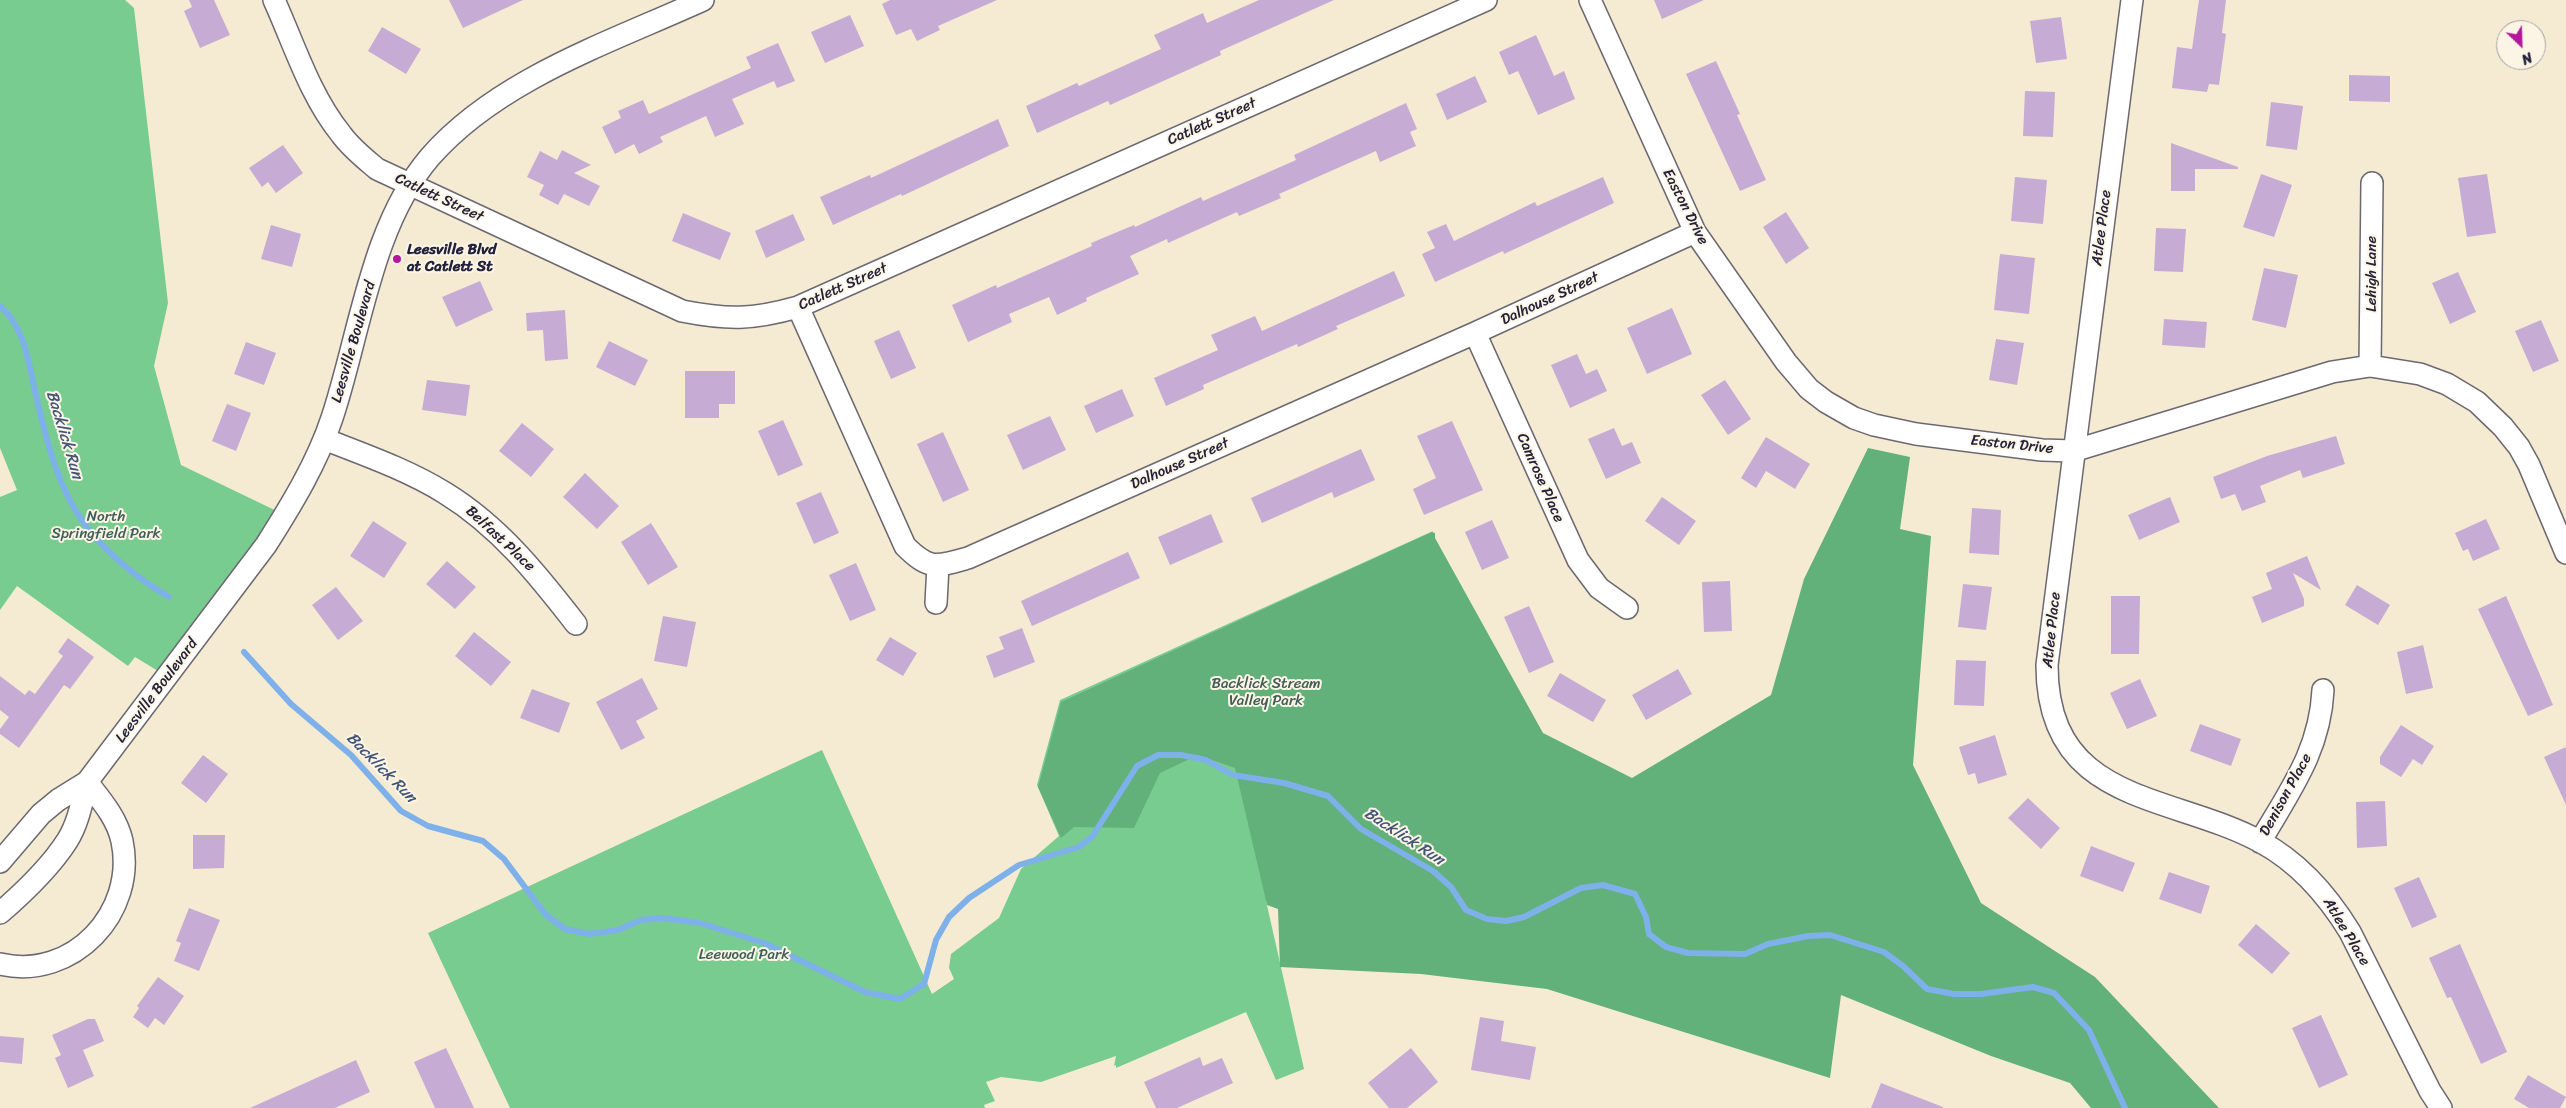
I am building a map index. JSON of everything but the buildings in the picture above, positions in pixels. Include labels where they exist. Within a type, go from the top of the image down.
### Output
[{"type":"street","name":"Catlett Street","points":[[274,0],[321,104],[341,135],[377,169],[682,311],[716,318],[748,319],[798,307],[1486,0]]},
{"type":"street","name":"Leesville Boulevard","points":[[0,862],[41,814],[58,800],[87,782],[266,545],[296,497],[324,439],[338,399],[371,280],[388,229],[409,185],[446,141],[488,106],[510,92],[570,60],[703,0]]},
{"type":"street","name":"Easton Drive","points":[[1590,0],[1695,232],[1786,362],[1809,389],[1826,402],[1854,418],[1899,431],[2032,449],[2073,451],[2332,372],[2370,366],[2420,374],[2447,384],[2488,411],[2514,440],[2529,465],[2566,553]]},
{"type":"street","name":"Atlee Place","points":[[2132,0],[2047,665],[2051,707],[2058,724],[2079,758],[2095,773],[2114,786],[2134,795],[2206,818],[2260,842],[2307,877],[2337,910],[2430,1091],[2441,1108]]},
{"type":"street","name":"Lehigh Lane","points":[[2370,366],[2372,183]]},
{"type":"street","name":"Dalhouse Street","points":[[938,566],[968,558],[1475,333],[1695,232]]},
{"type":"street","points":[[798,307],[905,546],[918,559],[927,564],[938,566],[936,604]]},
{"type":"street","name":"Camrose Place","points":[[1475,333],[1578,560],[1599,588],[1626,608]]},
{"type":"street","name":"Belfast Place","points":[[324,439],[424,481],[469,509],[497,533],[540,578],[576,624]]},
{"type":"street","name":"Denison Place","points":[[2260,842],[2311,752],[2322,716],[2323,690]]},
{"type":"street","name":"Leesville Boulevard","points":[[0,913],[38,875],[67,841],[78,816],[87,782]]},
{"type":"street","points":[[0,964],[30,966],[52,962],[72,953],[92,938],[104,925],[115,906],[123,874],[122,840],[113,818],[87,782]]},
{"type":"green space","name":"North Springfield Park","points":[[0,0],[125,0],[134,8],[168,303],[154,366],[181,465],[285,515],[168,677],[135,657],[128,666],[17,586],[0,610],[0,497],[17,490],[0,448]]},
{"type":"green space","name":"Backlick Stream Valley Park","points":[[1868,448],[1910,457],[1900,529],[1931,536],[1913,765],[1981,903],[2095,977],[2219,1108],[2091,1108],[2070,1083],[1991,1056],[1841,995],[1830,1078],[1547,989],[1421,974],[1280,967],[1278,909],[1267,905],[1235,768],[1198,755],[1160,773],[1134,828],[1074,827],[1061,838],[1038,787],[1061,702],[1432,532],[1435,533],[1435,538],[1543,733],[1632,778],[1771,695],[1804,579]]},
{"type":"green space","name":"Leewood Park","points":[[1433,531],[1328,743],[1266,901],[1304,1069],[1276,1080],[1246,1012],[1116,1068],[1116,1065],[1114,1066],[1116,1056],[1041,1082],[1001,1077],[986,1082],[995,1101],[984,1105],[985,1108],[510,1108],[428,933],[822,750],[932,994],[954,979],[949,968],[951,954],[999,918],[1021,869],[1059,836],[1037,785],[1060,700]]},
{"type":"waterway","name":"Backlick Run","points":[[0,306],[9,316],[22,339],[50,450],[67,495],[75,509],[83,522],[111,554],[134,573],[169,597]]},
{"type":"waterway","name":"Backlick Run","points":[[244,652],[291,704],[351,755],[401,811],[428,826],[483,841],[504,859],[545,914],[565,929],[590,934],[618,930],[641,920],[663,918],[700,923],[764,943],[865,992],[900,999],[924,984],[936,940],[949,917],[969,898],[1019,865],[1079,847],[1092,837],[1137,766],[1158,755],[1181,755],[1206,760],[1233,775],[1284,783],[1328,796],[1361,829],[1433,871],[1451,887],[1466,910],[1487,919],[1506,921],[1524,917],[1581,888],[1603,885],[1635,894],[1646,917],[1649,934],[1666,947],[1688,953],[1745,954],[1768,944],[1808,936],[1830,935],[1884,952],[1903,966],[1927,989],[1954,994],[1981,994],[2033,987],[2054,993],[2089,1030],[2125,1108]]},
{"type":"place","name":"Leesville Blvd at Catlett St","points":[[397,259]]}]
